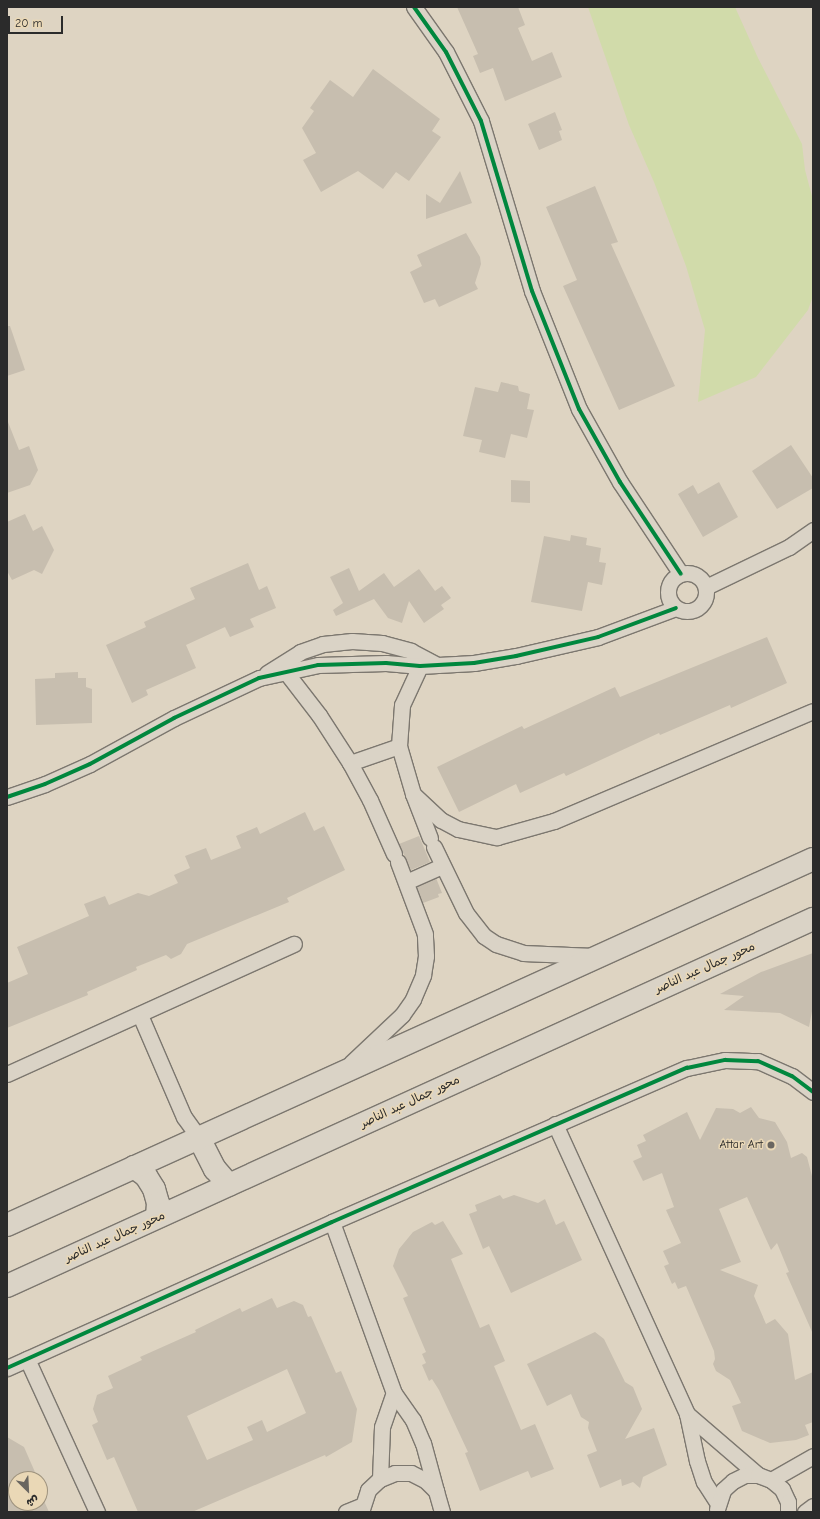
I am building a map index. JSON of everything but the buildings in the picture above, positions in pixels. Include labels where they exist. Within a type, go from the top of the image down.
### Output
[{"type":"main road","points":[[7,1225],[604,956],[813,859]]},
{"type":"main road","name":"محور جمال عبد الناصر","points":[[7,1286],[813,919]]},
{"type":"main road","points":[[199,1138],[215,1169],[229,1185]]},
{"type":"main road","points":[[134,1167],[146,1176],[154,1189],[158,1203],[157,1217]]},
{"type":"street","points":[[414,7],[446,52],[481,121],[532,291],[579,409],[620,482],[681,574]]},
{"type":"street","points":[[706,587],[789,547],[813,530]]},
{"type":"street","points":[[259,678],[285,671],[352,662],[420,666],[474,663],[557,648],[604,634],[676,608],[687,611],[698,608],[705,599],[706,587],[703,581],[693,574],[681,574],[671,581],[668,593],[669,599],[676,608]]},
{"type":"street","points":[[8,794],[90,764],[174,718],[259,678],[300,652],[323,644],[352,641],[382,643],[411,651],[438,665]]},
{"type":"street","points":[[420,666],[402,704],[399,746],[413,794],[442,866],[474,925],[496,944],[523,953],[604,956]]},
{"type":"street","points":[[285,671],[319,715],[350,762],[370,800],[396,858],[425,934],[426,956],[424,975],[413,1000],[402,1015],[337,1075]]},
{"type":"street","points":[[413,794],[440,820],[458,829],[477,835],[496,837],[554,821],[813,711]]},
{"type":"street","points":[[350,762],[399,746]]},
{"type":"street","points":[[406,882],[442,866]]},
{"type":"street","points":[[7,1074],[294,944]]},
{"type":"street","points":[[140,1015],[184,1117],[199,1138]]},
{"type":"street","points":[[7,1368],[332,1222],[687,1068],[725,1060],[758,1061],[792,1076],[813,1092]]},
{"type":"street","points":[[555,1124],[687,1414],[697,1461],[704,1482],[717,1507]]},
{"type":"street","points":[[332,1222],[394,1393],[413,1420],[423,1443],[442,1512]]},
{"type":"street","points":[[27,1359],[97,1512]]},
{"type":"street","points":[[380,1479],[382,1427],[394,1393]]},
{"type":"street","points":[[687,1414],[782,1489],[788,1502],[788,1512]]},
{"type":"street","points":[[717,1507],[723,1490],[733,1481],[745,1475],[765,1477],[813,1456]]},
{"type":"street","points":[[346,1512],[361,1509],[368,1490],[380,1479],[395,1473],[410,1473],[425,1480],[436,1491]]},
{"type":"street","points":[[805,1512],[813,1506]]},
{"type":"green space","points":[[588,7],[735,7],[758,58],[802,144],[805,170],[813,200],[813,296],[808,310],[756,377],[698,402],[705,330],[686,266],[654,182],[629,125]]},
{"type":"cycle path","points":[[414,7],[446,52],[481,121],[532,291],[579,409],[620,482],[681,574]]},
{"type":"cycle path","points":[[7,797],[45,784],[90,764],[174,718],[259,678],[318,665],[386,663],[420,666],[474,663],[516,656],[598,637],[676,608]]},
{"type":"cycle path","points":[[7,1368],[332,1222],[687,1068],[725,1060],[758,1061],[792,1076],[813,1092]]},
{"type":"place","name":"Attar Art","points":[[771,1145]]}]
